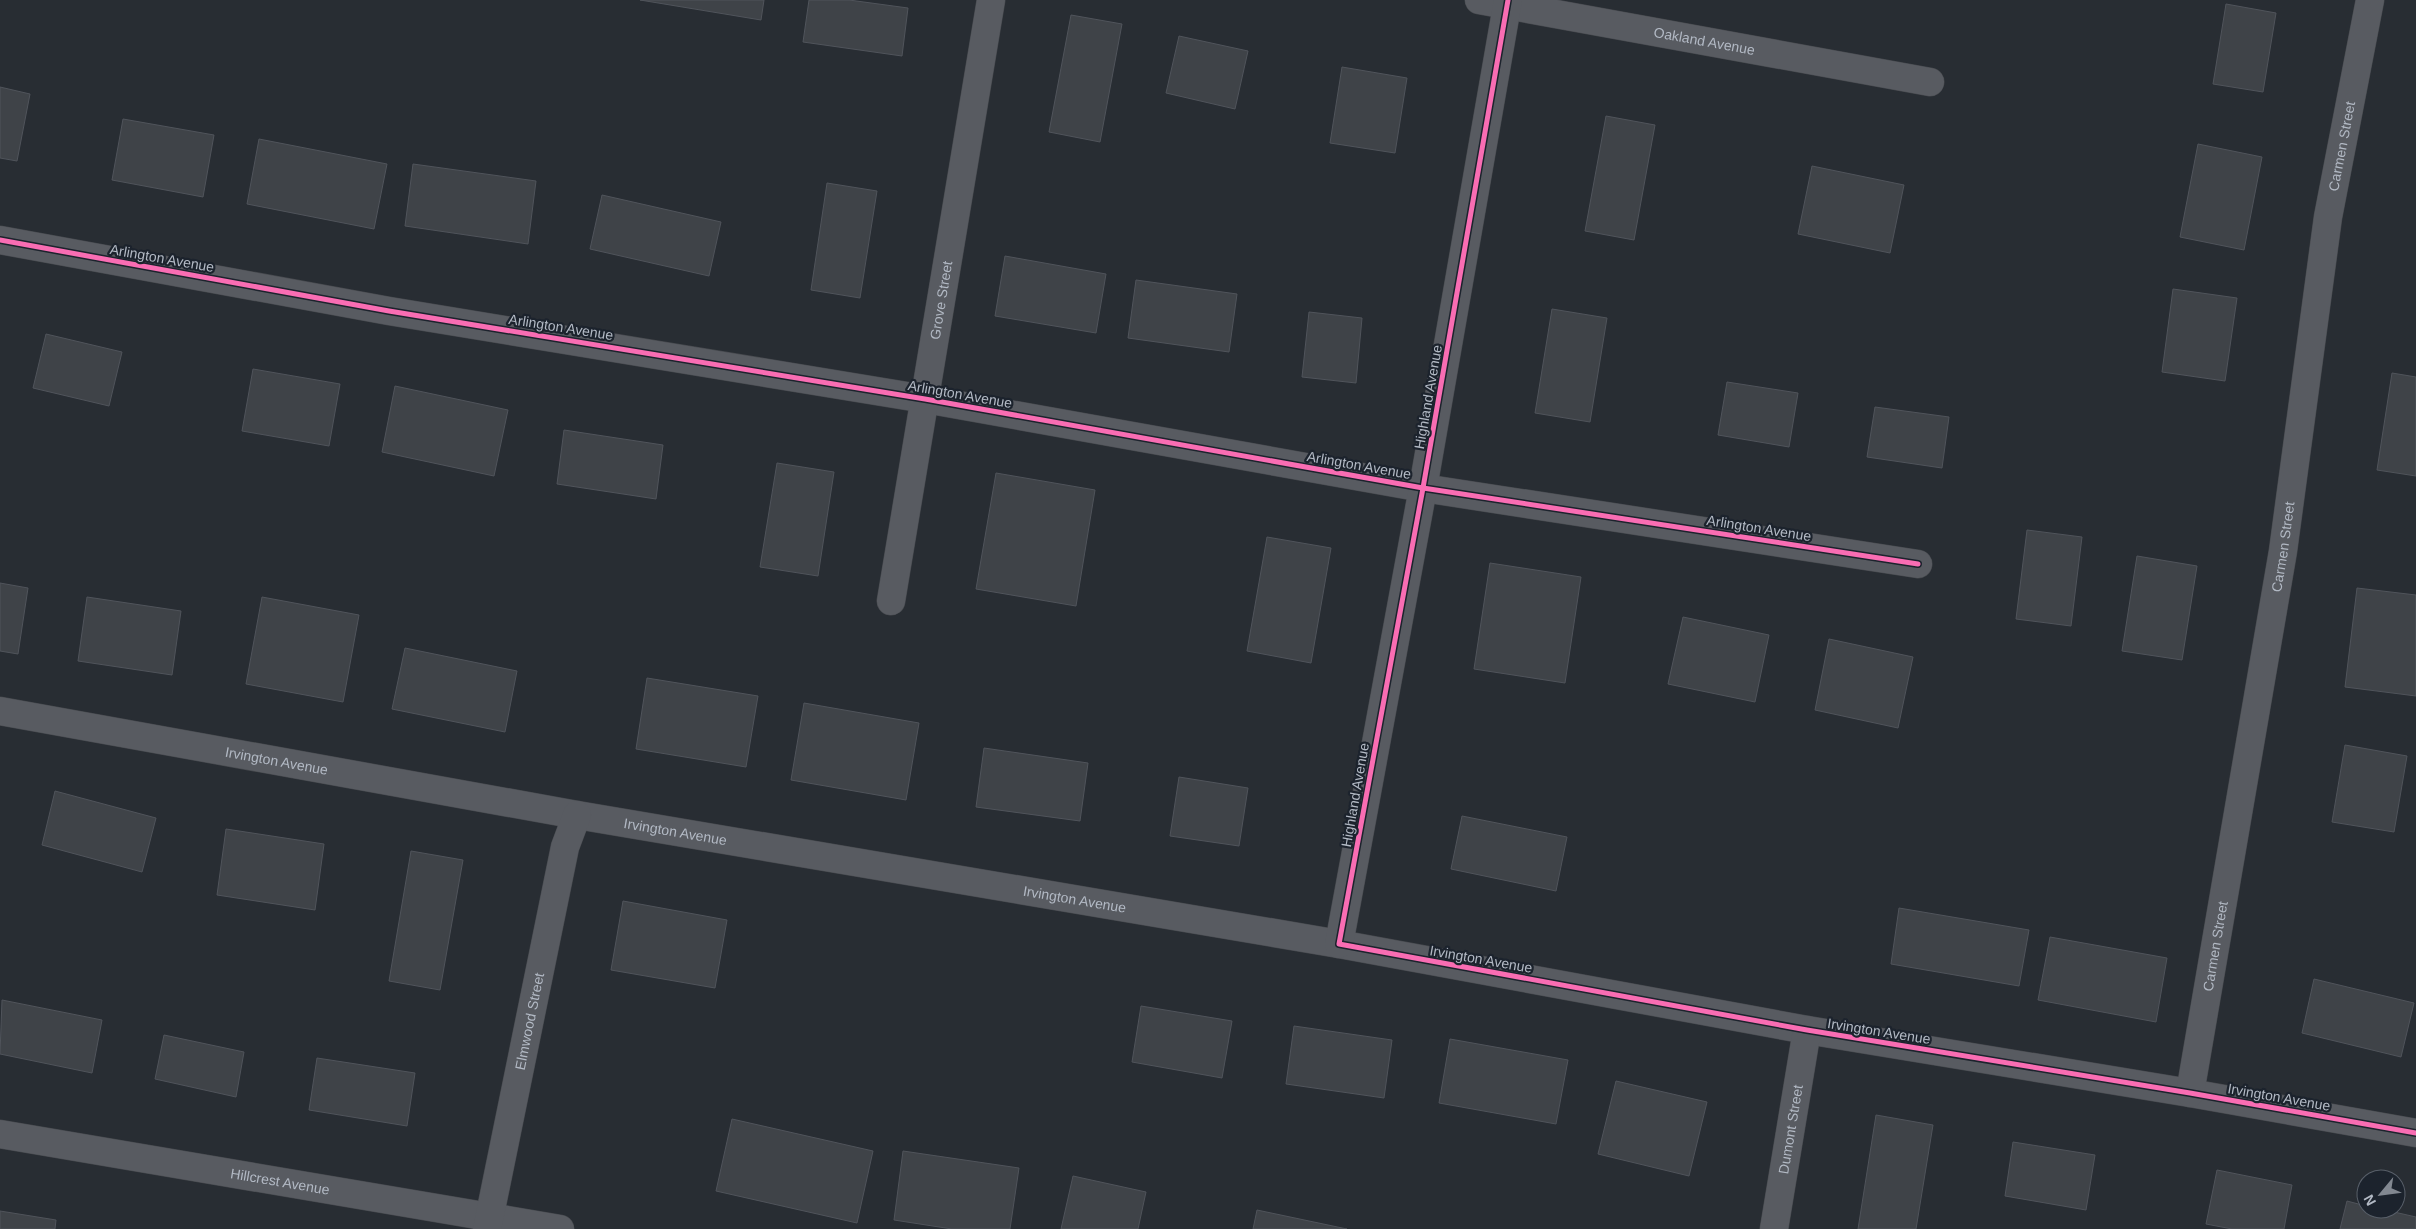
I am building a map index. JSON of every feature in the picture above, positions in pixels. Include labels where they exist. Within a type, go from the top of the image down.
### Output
[{"type":"street","name":"Grove Street","points":[[891,601],[991,0]]},
{"type":"street","name":"Oakland Avenue","points":[[1479,0],[1508,2],[1930,82]]},
{"type":"street","name":"Carmen Street","points":[[2190,1093],[2282,551],[2328,217],[2370,0]]},
{"type":"street","name":"Highland Avenue","points":[[1339,944],[1423,488],[1508,2]]},
{"type":"street","name":"Arlington Avenue","points":[[0,240],[389,311],[925,399],[1423,488],[1918,564]]},
{"type":"street","name":"Irvington Avenue","points":[[0,711],[577,815],[1339,944],[1807,1030],[2190,1093],[2416,1133]]},
{"type":"street","name":"Elmwood Street","points":[[488,1223],[566,847],[577,815]]},
{"type":"street","name":"Dumont Street","points":[[1774,1229],[1807,1030]]},
{"type":"street","name":"Hillcrest Avenue","points":[[0,1134],[488,1223],[560,1229]]},
{"type":"building","points":[[640,0],[764,0],[761,20]]},
{"type":"building","points":[[809,0],[849,0],[908,8],[902,56],[803,42]]},
{"type":"building","points":[[2226,4],[2276,13],[2263,92],[2213,84]]},
{"type":"building","points":[[1071,15],[1122,24],[1100,142],[1049,132]]},
{"type":"building","points":[[1179,36],[1248,51],[1235,109],[1166,93]]},
{"type":"building","points":[[1342,67],[1407,78],[1395,153],[1330,143]]},
{"type":"building","points":[[0,87],[30,94],[17,161],[0,158]]},
{"type":"building","points":[[1606,116],[1655,125],[1634,240],[1585,231]]},
{"type":"building","points":[[123,119],[214,135],[203,197],[112,180]]},
{"type":"building","points":[[259,139],[387,164],[374,229],[247,204]]},
{"type":"building","points":[[2198,144],[2262,157],[2244,250],[2180,237]]},
{"type":"building","points":[[413,164],[536,181],[528,244],[405,226]]},
{"type":"building","points":[[1812,166],[1904,185],[1890,253],[1798,234]]},
{"type":"building","points":[[827,183],[877,191],[860,298],[811,290]]},
{"type":"building","points":[[602,195],[721,222],[709,276],[590,249]]},
{"type":"building","points":[[1005,256],[1106,274],[1096,333],[995,316]]},
{"type":"building","points":[[1136,280],[1237,294],[1229,352],[1128,338]]},
{"type":"building","points":[[2173,289],[2237,298],[2225,381],[2162,372]]},
{"type":"building","points":[[1552,309],[1607,318],[1590,422],[1535,413]]},
{"type":"building","points":[[1309,312],[1362,318],[1356,383],[1302,377]]},
{"type":"building","points":[[46,334],[122,352],[109,406],[33,388]]},
{"type":"building","points":[[253,369],[340,384],[329,446],[242,431]]},
{"type":"building","points":[[2392,373],[2416,377],[2416,476],[2377,470]]},
{"type":"building","points":[[1727,382],[1798,393],[1789,447],[1718,435]]},
{"type":"building","points":[[395,386],[508,410],[494,476],[382,452]]},
{"type":"building","points":[[1875,407],[1949,417],[1942,468],[1867,457]]},
{"type":"building","points":[[564,430],[663,445],[656,499],[557,484]]},
{"type":"building","points":[[777,463],[834,472],[818,576],[760,567]]},
{"type":"building","points":[[996,473],[1095,490],[1076,606],[976,589]]},
{"type":"building","points":[[2027,530],[2082,537],[2071,626],[2016,619]]},
{"type":"building","points":[[1267,537],[1331,548],[1311,663],[1247,651]]},
{"type":"building","points":[[2137,556],[2197,566],[2182,660],[2122,651]]},
{"type":"building","points":[[1490,563],[1581,577],[1565,683],[1474,669]]},
{"type":"building","points":[[0,583],[28,588],[18,654],[0,651]]},
{"type":"building","points":[[2357,588],[2416,595],[2416,696],[2345,687]]},
{"type":"building","points":[[87,597],[181,611],[172,675],[78,661]]},
{"type":"building","points":[[262,597],[359,615],[343,702],[246,684]]},
{"type":"building","points":[[1683,617],[1769,635],[1755,702],[1668,684]]},
{"type":"building","points":[[1829,639],[1913,657],[1898,728],[1815,710]]},
{"type":"building","points":[[405,648],[517,671],[505,732],[392,709]]},
{"type":"building","points":[[647,678],[758,696],[746,767],[636,749]]},
{"type":"building","points":[[804,703],[919,723],[906,800],[791,780]]},
{"type":"building","points":[[2345,745],[2407,756],[2394,832],[2332,822]]},
{"type":"building","points":[[984,748],[1088,763],[1080,821],[976,807]]},
{"type":"building","points":[[1179,777],[1248,788],[1239,846],[1170,836]]},
{"type":"building","points":[[55,791],[156,818],[142,872],[42,845]]},
{"type":"building","points":[[1462,816],[1567,837],[1556,891],[1451,869]]},
{"type":"building","points":[[226,829],[324,844],[315,910],[217,895]]},
{"type":"building","points":[[411,851],[463,860],[440,990],[389,981]]},
{"type":"building","points":[[623,901],[727,920],[715,988],[611,970]]},
{"type":"building","points":[[1899,908],[2029,930],[2019,986],[1891,964]]},
{"type":"building","points":[[2050,937],[2167,958],[2156,1022],[2038,1000]]},
{"type":"building","points":[[2314,979],[2414,1003],[2401,1057],[2302,1033]]},
{"type":"building","points":[[2,1000],[102,1020],[92,1073],[0,1054]]},
{"type":"building","points":[[1141,1006],[1232,1021],[1222,1078],[1132,1062]]},
{"type":"building","points":[[1294,1026],[1392,1040],[1384,1098],[1286,1084]]},
{"type":"building","points":[[164,1035],[244,1052],[236,1097],[155,1079]]},
{"type":"building","points":[[1450,1039],[1568,1060],[1556,1124],[1439,1103]]},
{"type":"building","points":[[317,1058],[415,1073],[407,1126],[309,1110]]},
{"type":"building","points":[[1616,1081],[1707,1102],[1689,1176],[1598,1154]]},
{"type":"building","points":[[1876,1115],[1933,1125],[1916,1229],[1858,1229]]},
{"type":"building","points":[[732,1119],[873,1151],[857,1223],[716,1191]]},
{"type":"building","points":[[2013,1142],[2095,1155],[2086,1210],[2005,1196]]},
{"type":"building","points":[[903,1151],[1019,1168],[1010,1229],[952,1229],[894,1220]]},
{"type":"building","points":[[2217,1170],[2292,1185],[2284,1229],[2232,1229],[2206,1224]]},
{"type":"building","points":[[1073,1176],[1146,1192],[1138,1229],[1061,1229]]},
{"type":"building","points":[[2347,1201],[2356,1203],[2356,1219],[2406,1219],[2406,1215],[2416,1217],[2416,1229],[2340,1229]]},
{"type":"building","points":[[1257,1210],[1347,1229],[1253,1229]]},
{"type":"building","points":[[0,1211],[56,1220],[55,1229],[0,1229]]},
{"type":"cycle path","points":[[1508,0],[1423,488],[1339,944],[1807,1030],[2190,1093],[2416,1133]]},
{"type":"cycle path","points":[[0,240],[389,311],[925,399],[1423,488],[1918,564]]}]
